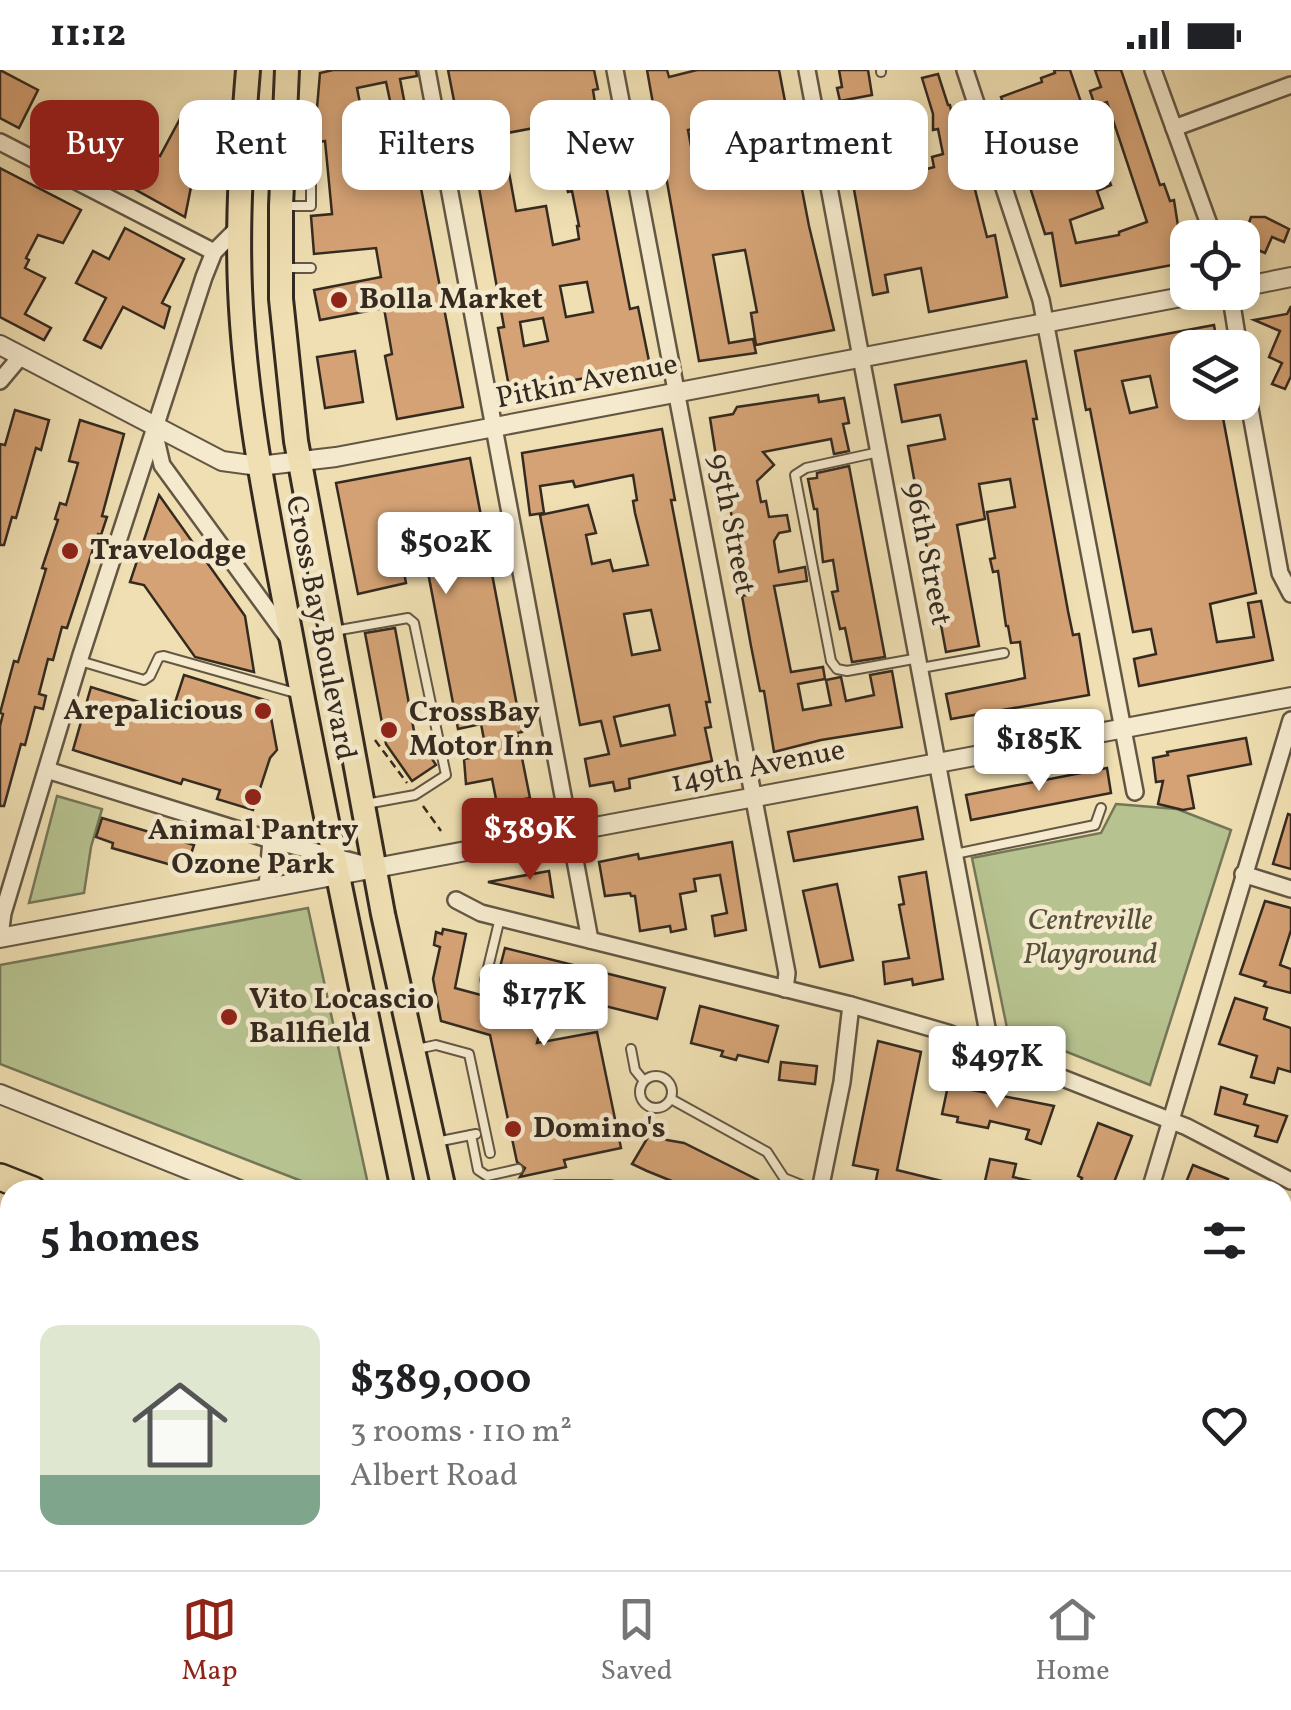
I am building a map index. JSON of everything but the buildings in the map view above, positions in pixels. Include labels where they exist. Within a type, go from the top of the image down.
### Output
[{"type":"main road","name":"Cross Bay Boulevard","points":[[248,70],[238,226],[245,362],[259,466],[401,1180]]},
{"type":"main road","name":"Cross Bay Boulevard","points":[[287,70],[281,268],[285,352],[299,462],[374,867],[442,1180]]},
{"type":"street","points":[[427,70],[590,940]]},
{"type":"street","name":"95th Street","points":[[615,70],[788,973],[784,989]]},
{"type":"street","name":"96th Street","points":[[807,70],[991,1049]]},
{"type":"street","points":[[965,70],[1041,300],[1134,792]]},
{"type":"street","points":[[1153,70],[1207,220]]},
{"type":"street","points":[[1174,128],[1291,85]]},
{"type":"street","points":[[0,142],[214,252]]},
{"type":"street","points":[[0,937],[3,913],[155,426],[214,252],[238,226]]},
{"type":"street","points":[[1260,283],[1291,277]]},
{"type":"street","name":"Pitkin Avenue","points":[[0,346],[222,461],[259,466],[494,427],[1170,299]]},
{"type":"street","points":[[0,381],[21,356]]},
{"type":"street","points":[[1252,420],[1280,572],[1291,594]]},
{"type":"street","points":[[155,426],[162,465],[292,643]]},
{"type":"street","name":"149th Avenue","points":[[0,937],[267,888],[336,865],[374,867],[1291,696]]},
{"type":"street","points":[[1153,1180],[1291,720]]},
{"type":"street","points":[[47,770],[272,840],[336,865]]},
{"type":"street","points":[[267,888],[272,840]]},
{"type":"street","points":[[1243,874],[1291,889]]},
{"type":"street","points":[[456,900],[481,913],[851,1005],[991,1049],[1170,1121],[1289,1180]]},
{"type":"street","points":[[819,1180],[842,1082],[851,1005]]},
{"type":"street","points":[[0,1094],[215,1180]]},
{"type":"lane","points":[[281,268],[311,268]]},
{"type":"lane","points":[[880,452],[798,472],[795,476],[831,661],[837,669],[848,671],[1004,653]]},
{"type":"lane","points":[[330,632],[408,618],[414,623],[446,776],[415,795],[362,805]]},
{"type":"lane","points":[[80,660],[144,680],[164,656],[302,695]]},
{"type":"lane","points":[[955,854],[1095,825],[1102,808]]},
{"type":"lane","points":[[485,980],[500,918]]},
{"type":"lane","points":[[413,1050],[436,1044],[469,1054],[490,1152]]},
{"type":"lane","points":[[631,1049],[635,1070],[644,1082]]},
{"type":"lane","points":[[662,1076],[672,1086],[670,1099],[660,1107],[647,1105],[640,1094],[644,1082],[649,1077],[662,1076]]},
{"type":"lane","points":[[670,1099],[767,1152],[784,1178],[790,1180]]},
{"type":"lane","points":[[434,1143],[485,1132]]},
{"type":"lane","points":[[471,1135],[478,1170],[487,1176],[518,1169]]},
{"type":"green space","points":[[57,796],[102,809],[84,893],[29,903]]},
{"type":"green space","name":"Centreville Playground","points":[[1116,804],[1177,809],[1231,830],[1150,1085],[1007,1028],[972,858],[1101,833]]},
{"type":"green space","points":[[308,908],[367,1180],[299,1180],[0,1064],[0,965]]},
{"type":"place","name":"Bolla Market","points":[[339,300]]},
{"type":"place","name":"Travelodge","points":[[70,551]]},
{"type":"place","name":"Arepalicious","points":[[263,711]]},
{"type":"place","name":"CrossBay Motor Inn","points":[[389,730]]},
{"type":"place","name":"Animal Pantry Ozone Park","points":[[253,797]]},
{"type":"place","name":"Vito Locascio Ballfield","points":[[229,1017]]},
{"type":"place","name":"Domino's","points":[[513,1129]]}]
